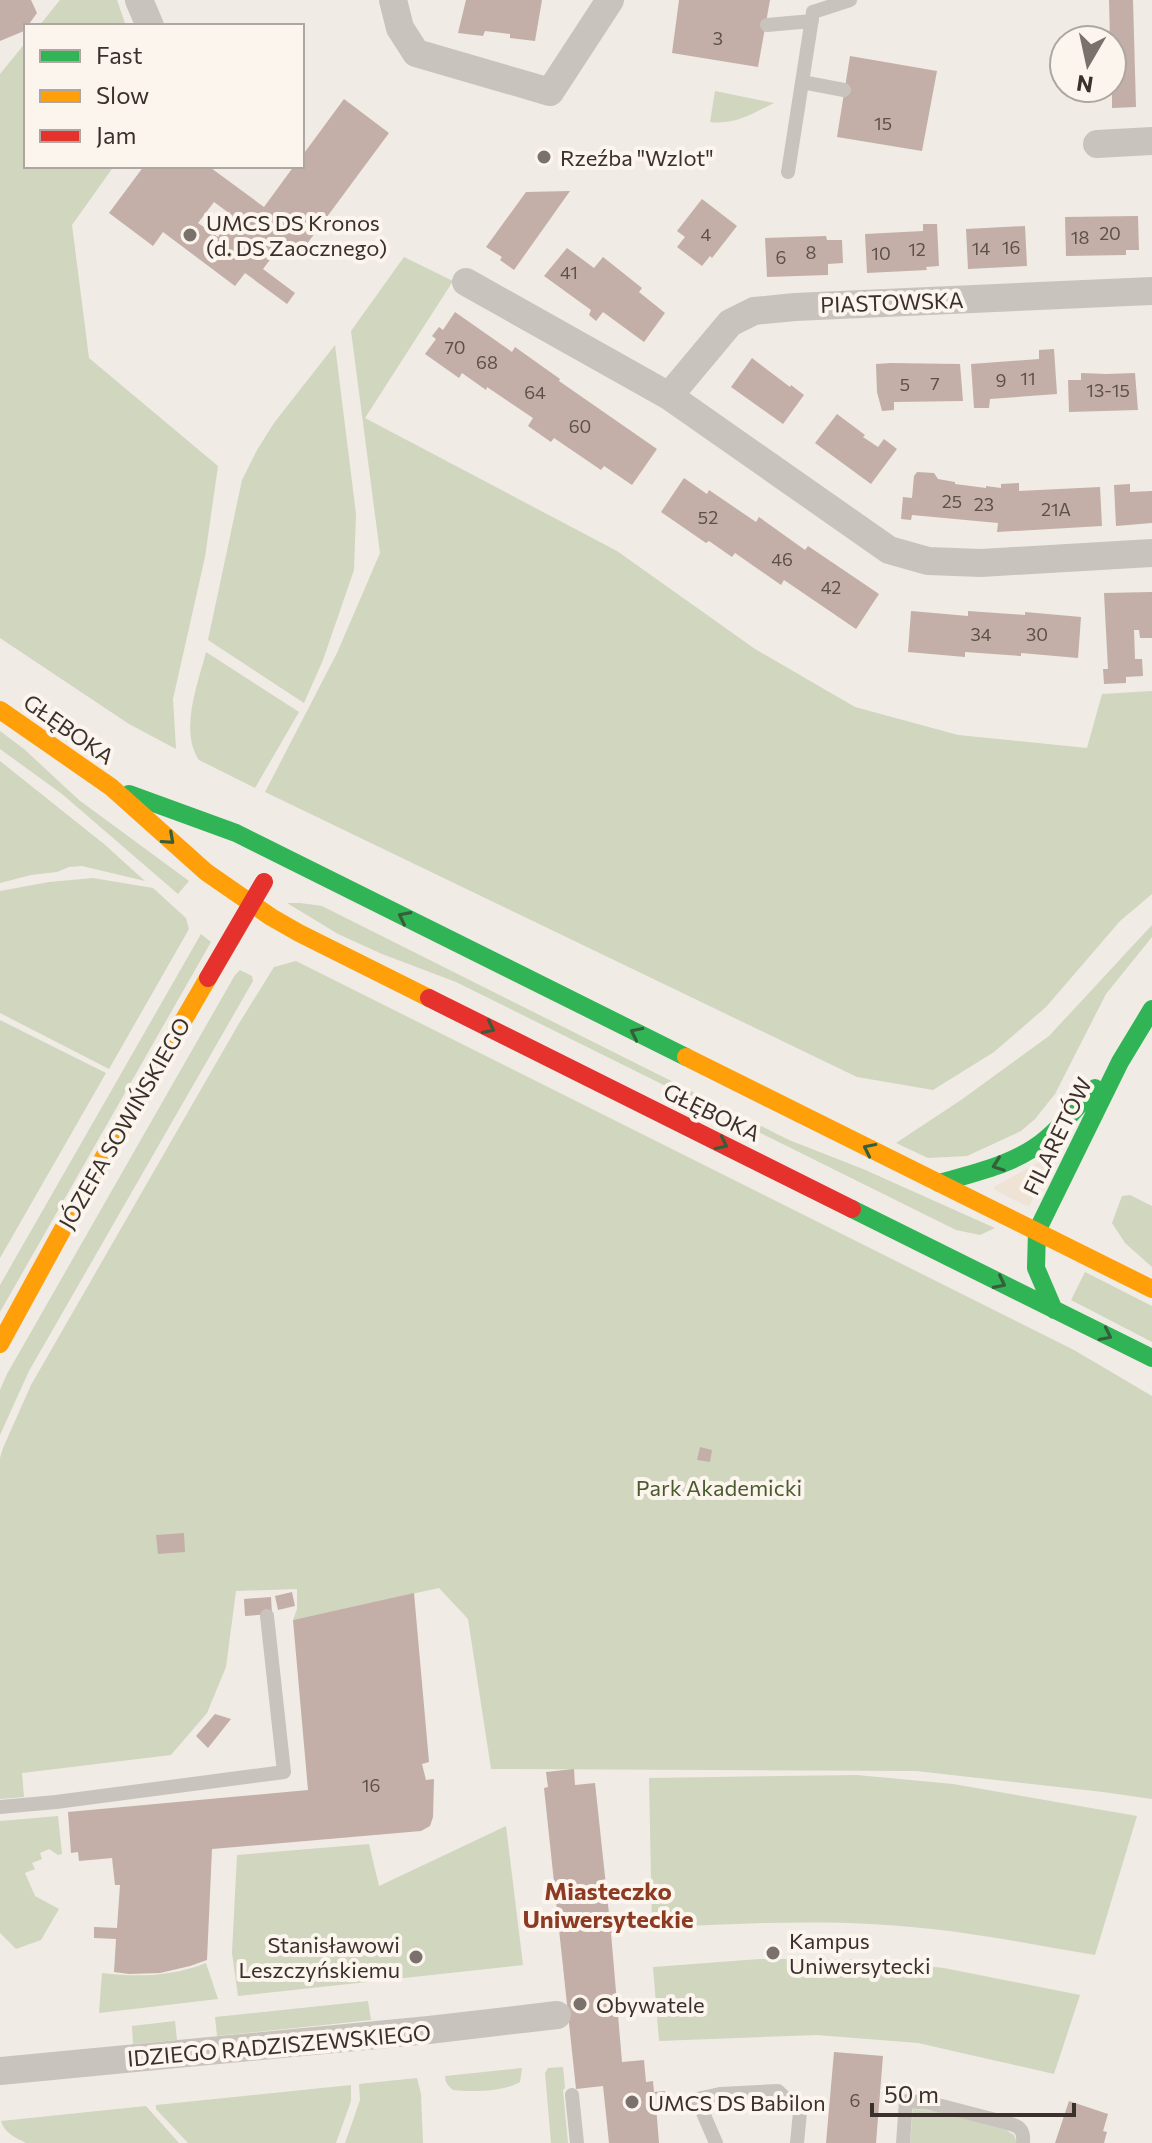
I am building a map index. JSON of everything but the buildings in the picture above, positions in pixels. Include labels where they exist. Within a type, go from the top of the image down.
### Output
[{"type":"main road","name":"GŁĘBOKA","points":[[0,710],[111,787],[206,872],[299,933],[1152,1358]]},
{"type":"main road","name":"GŁĘBOKA","points":[[111,787],[236,833],[1152,1289]]},
{"type":"main road","points":[[252,904],[279,854]]},
{"type":"main road","name":"JÓZEFA SOWIŃSKIEGO","points":[[0,1344],[177,1028],[252,904]]},
{"type":"main road","name":"FILARETÓW","points":[[1054,1310],[1036,1268],[1037,1231],[1120,1062],[1152,1009]]},
{"type":"main road","name":"FILARETÓW","points":[[939,1183],[1007,1163],[1046,1139],[1120,1062]]},
{"type":"main road","name":"FILARETÓW","points":[[1013,1245],[1037,1231]]},
{"type":"main road","points":[[945,1255],[988,1254]]},
{"type":"street","points":[[139,0],[149,24]]},
{"type":"street","points":[[393,0],[400,28],[416,53],[550,92],[610,0]]},
{"type":"street","points":[[1097,144],[1152,141]]},
{"type":"street","points":[[466,282],[669,396],[889,550],[928,561],[981,563],[1152,553]]},
{"type":"street","name":"PIASTOWSKA","points":[[669,396],[730,323],[754,311],[1152,291]]},
{"type":"street","name":"IDZIEGO RADZISZEWSKIEGO","points":[[0,2071],[557,2015]]},
{"type":"lane","points":[[788,172],[813,12],[850,0]]},
{"type":"lane","points":[[767,25],[812,21]]},
{"type":"lane","points":[[802,82],[844,90]]},
{"type":"lane","points":[[0,1807],[284,1772],[267,1616]]},
{"type":"lane","points":[[716,2143],[697,2099],[720,2094],[778,2091],[800,2112],[797,2143]]},
{"type":"lane","points":[[572,2095],[577,2143]]},
{"type":"lane","points":[[903,2143],[906,2101],[930,2103],[1018,2126],[1022,2131],[1023,2143]]},
{"type":"green space","points":[[60,0],[117,0],[125,24],[41,24]]},
{"type":"green space","points":[[24,44],[24,168],[113,168],[72,225],[89,358],[218,466],[205,557],[173,699],[176,749],[129,724],[0,638],[0,74]]},
{"type":"green space","points":[[715,91],[774,103],[735,120],[710,122]]},
{"type":"green space","points":[[404,257],[453,281],[365,418],[617,551],[755,649],[855,707],[958,735],[1087,748],[1102,694],[1152,691],[1152,894],[1120,921],[1046,1007],[994,1052],[933,1090],[857,1077],[265,792],[337,653],[380,553],[351,331]]},
{"type":"green space","points":[[335,345],[356,514],[354,570],[323,660],[304,703],[208,640],[242,480],[274,423]]},
{"type":"green space","points":[[206,652],[299,712],[255,788],[199,760],[193,748],[190,721]]},
{"type":"green space","points":[[0,731],[79,800],[189,881],[178,894],[62,794],[0,749]]},
{"type":"green space","points":[[0,761],[145,881],[82,866],[0,883]]},
{"type":"green space","points":[[93,878],[153,888],[186,918],[189,929],[109,1069],[0,1013],[0,891]]},
{"type":"green space","points":[[287,903],[322,906],[789,1140],[863,1169],[995,1228],[980,1235],[956,1230],[456,982],[338,934]]},
{"type":"green space","points":[[1152,925],[1152,937],[1106,994],[1055,1094],[1021,1131],[967,1156],[928,1158],[896,1143],[1049,1036]]},
{"type":"green space","points":[[201,934],[211,942],[0,1312],[0,1285]]},
{"type":"green space","name":"Park Akademicki","points":[[296,961],[1074,1350],[1152,1396],[1152,1799],[916,1771],[491,1769],[468,1619],[439,1588],[293,1620],[297,1609],[297,1589],[236,1591],[226,1667],[207,1713],[171,1755],[22,1773],[24,1797],[0,1799],[0,1458],[3,1448],[31,1385],[238,1025],[274,967]]},
{"type":"green space","points":[[240,970],[252,976],[253,981],[29,1371],[0,1435],[0,1390],[7,1374]]},
{"type":"green space","points":[[0,1020],[106,1073],[0,1258]]},
{"type":"green space","points":[[1130,1195],[1152,1206],[1152,1267],[1125,1243],[1112,1223],[1122,1196]]},
{"type":"green space","points":[[1085,1272],[1152,1306],[1152,1342],[1071,1300]]},
{"type":"green space","points":[[857,1775],[953,1784],[1137,1816],[1095,1955],[973,1934],[897,1926],[792,1922],[652,1928],[649,1778]]},
{"type":"green space","points":[[58,1816],[62,1854],[49,1849],[40,1853],[42,1859],[32,1863],[35,1869],[25,1873],[35,1896],[59,1909],[41,1940],[16,1949],[0,1933],[0,1821]]},
{"type":"green space","points":[[506,1826],[523,1965],[238,1996],[232,1953],[237,1855],[369,1844],[379,1886]]},
{"type":"green space","points":[[760,1959],[856,1959],[944,1968],[1080,1995],[1054,2074],[918,2043],[817,2035],[659,2041],[653,1967]]},
{"type":"green space","points":[[206,1963],[218,1999],[99,2013],[102,1973],[154,1975]]},
{"type":"green space","points":[[368,2001],[371,2020],[217,2036],[215,2017]]},
{"type":"green space","points":[[175,2021],[177,2040],[133,2044],[132,2026]]},
{"type":"green space","points":[[563,2067],[568,2143],[551,2143],[545,2073],[548,2068]]},
{"type":"green space","points":[[522,2068],[520,2082],[496,2089],[453,2090],[445,2078],[445,2076]]},
{"type":"green space","points":[[417,2078],[421,2094],[423,2143],[345,2143],[360,2100],[359,2084]]},
{"type":"green space","points":[[351,2085],[351,2101],[336,2143],[188,2143],[156,2109],[156,2105]]},
{"type":"green space","points":[[146,2106],[179,2143],[26,2143],[7,2131],[1,2121]]},
{"type":"green space","points":[[913,2109],[935,2111],[1006,2130],[1014,2135],[1017,2143],[910,2143]]},
{"type":"shaded area","points":[[1052,1155],[1029,1207],[995,1190],[994,1187]]},
{"type":"traffic: fast","points":[[129,794],[236,833],[686,1057]]},
{"type":"traffic: fast","points":[[1054,1310],[1036,1268],[1037,1231],[1120,1062],[1152,1009]]},
{"type":"traffic: fast","points":[[939,1183],[996,1166],[1035,1147],[1060,1126],[1095,1088]]},
{"type":"traffic: fast","points":[[852,1209],[1152,1358]]},
{"type":"traffic: slow","points":[[0,710],[111,787],[206,872],[271,917],[429,998]]},
{"type":"traffic: slow","points":[[0,1344],[76,1205],[208,978]]},
{"type":"traffic: slow","points":[[686,1057],[1152,1289]]},
{"type":"traffic: jam","points":[[208,978],[264,882]]},
{"type":"traffic: jam","points":[[429,998],[852,1209]]},
{"type":"place","name":"Rzeźba \"Wzlot\"","points":[[544,157]]},
{"type":"place","name":"UMCS DS Kronos (d. DS Zaocznego)","points":[[190,235]]},
{"type":"place","name":"Kampus Uniwersytecki","points":[[773,1953]]},
{"type":"place","name":"Stanisławowi Leszczyńskiemu","points":[[416,1957]]},
{"type":"place","name":"Obywatele","points":[[580,2004]]},
{"type":"place","name":"UMCS DS Babilon","points":[[632,2102]]},
{"type":"district","name":"Miasteczko Uniwersyteckie","points":[[608,1904]]}]
